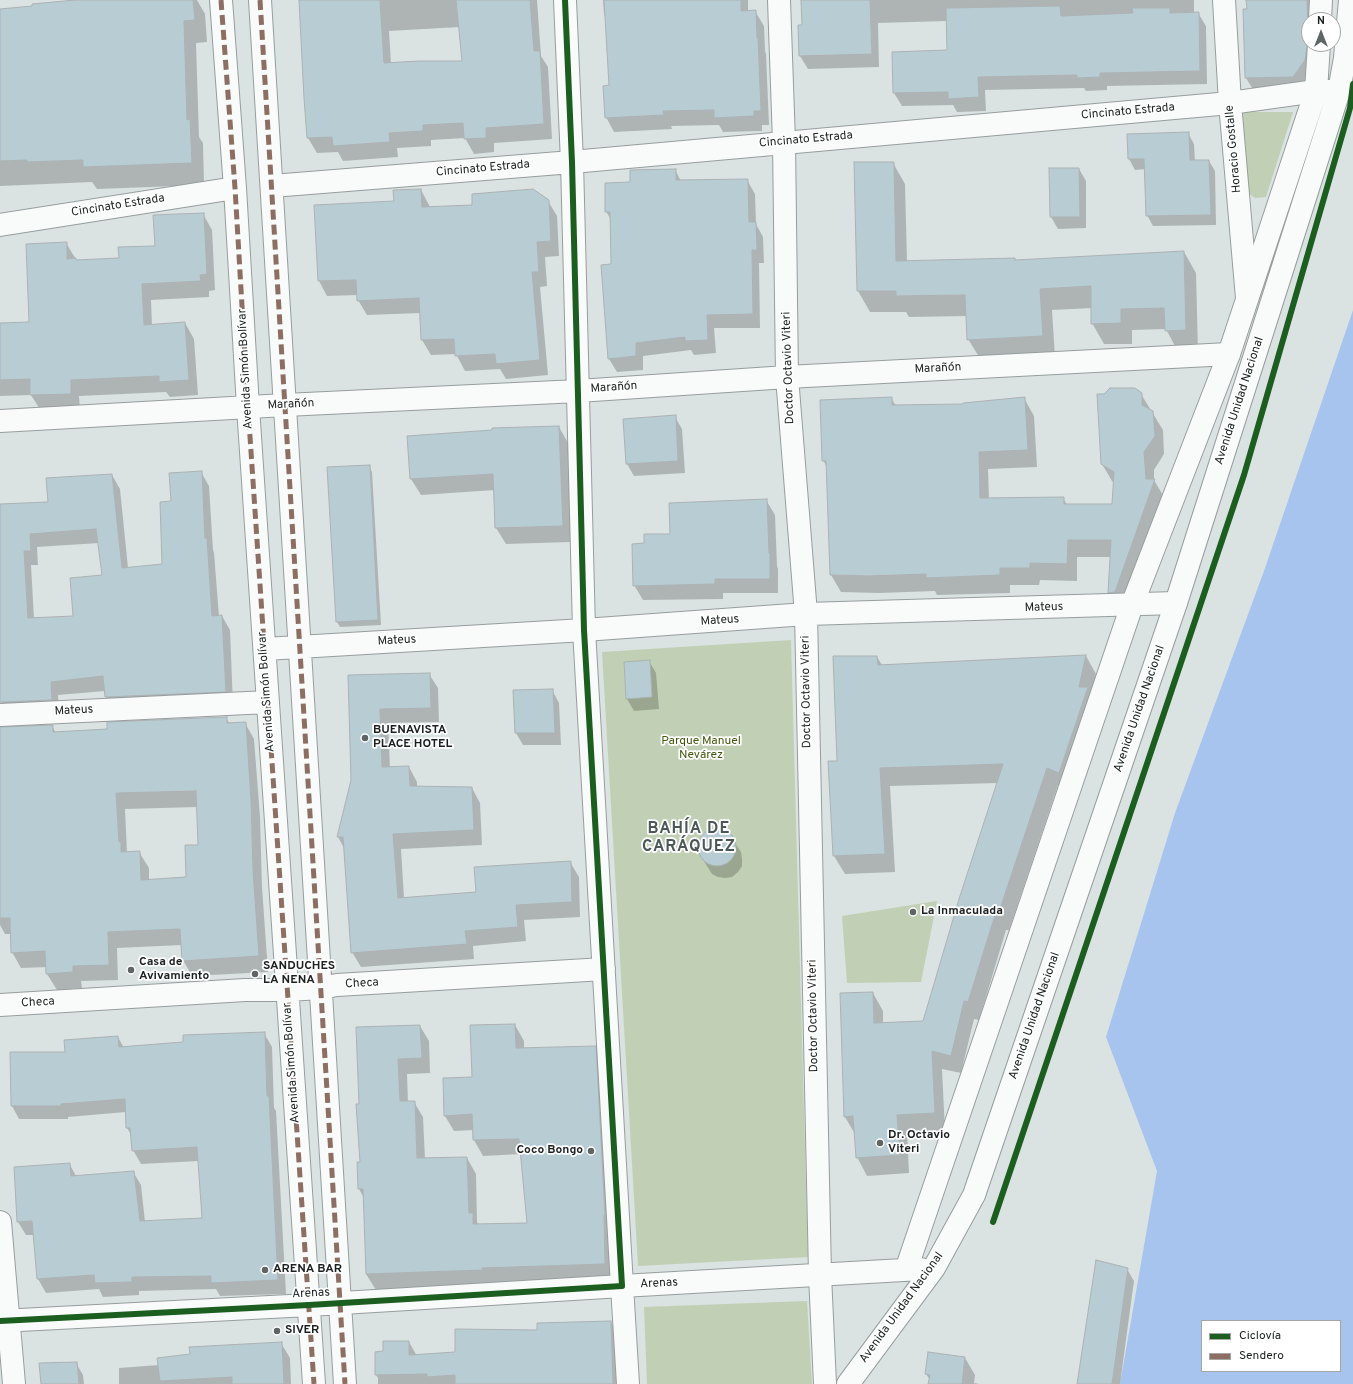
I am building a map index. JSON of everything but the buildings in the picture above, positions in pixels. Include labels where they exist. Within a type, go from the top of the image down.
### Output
[{"type":"street","name":"Avenida Simón Bolívar","points":[[221,0],[236,188],[248,408],[314,1384]]},
{"type":"street","points":[[260,0],[346,1384]]},
{"type":"street","points":[[565,0],[572,162],[584,630],[628,1384]]},
{"type":"street","name":"Doctor Octavio Viteri","points":[[779,0],[784,142],[787,377],[806,614],[820,1275],[825,1384]]},
{"type":"street","name":"Horacio Gostalle","points":[[1224,0],[1230,103],[1247,298]]},
{"type":"street","points":[[1320,12],[1321,0]]},
{"type":"street","name":"Avenida Unidad Nacional","points":[[848,1384],[934,1268],[974,1196],[1176,603],[1339,91],[1345,58],[1350,0]]},
{"type":"street","name":"Avenida Unidad Nacional","points":[[906,1270],[1132,605],[1229,354],[1316,91],[1318,52]]},
{"type":"street","name":"Cincinato Estrada","points":[[272,186],[572,162],[1230,103],[1316,91],[1339,91]]},
{"type":"street","name":"Cincinato Estrada","points":[[0,225],[236,188]]},
{"type":"street","name":"Marañón","points":[[0,421],[285,405],[578,391],[787,377],[1229,354]]},
{"type":"street","name":"Mateus","points":[[264,649],[584,630],[806,614],[1176,603]]},
{"type":"street","name":"Mateus","points":[[0,715],[268,702]]},
{"type":"street","name":"Checa","points":[[0,1005],[237,991],[321,988],[337,985],[604,969]]},
{"type":"street","points":[[0,1222],[4,1320],[14,1384]]},
{"type":"street","name":"Arenas","points":[[4,1320],[309,1305],[934,1268]]},
{"type":"green space","points":[[1242,112],[1293,112],[1266,197],[1255,198],[1247,192]]},
{"type":"green space","name":"Parque Manuel Nevárez","points":[[791,640],[808,1257],[638,1266],[602,652]]},
{"type":"green space","points":[[937,901],[921,982],[847,983],[842,916]]},
{"type":"green space","points":[[807,1301],[812,1384],[647,1384],[644,1307]]},
{"type":"water","points":[[1353,310],[1353,1384],[1120,1384],[1157,1171],[1106,1037],[1175,813],[1264,571]]},
{"type":"marked path","points":[[221,0],[235,188],[248,407],[314,1384]]},
{"type":"marked path","points":[[260,0],[345,1384]]},
{"type":"cycle path","points":[[0,1321],[309,1305],[622,1286],[584,630],[572,162],[565,0]]},
{"type":"cycle path","points":[[993,1222],[1244,475],[1350,108],[1353,84]]},
{"type":"place","name":"BUENAVISTA PLACE HOTEL","points":[[365,738]]},
{"type":"place","name":"La Inmaculada","points":[[913,912]]},
{"type":"place","name":"Casa de Avivamiento","points":[[131,970]]},
{"type":"place","name":"SANDUCHES LA NENA","points":[[255,974]]},
{"type":"place","name":"Dr. Octavio Viteri","points":[[880,1143]]},
{"type":"place","name":"Coco Bongo","points":[[591,1151]]},
{"type":"place","name":"ARENA BAR","points":[[265,1270]]},
{"type":"place","name":"SIVER","points":[[277,1331]]},
{"type":"district","name":"BAHÍA DE CARÁQUEZ","points":[[689,839]]}]
